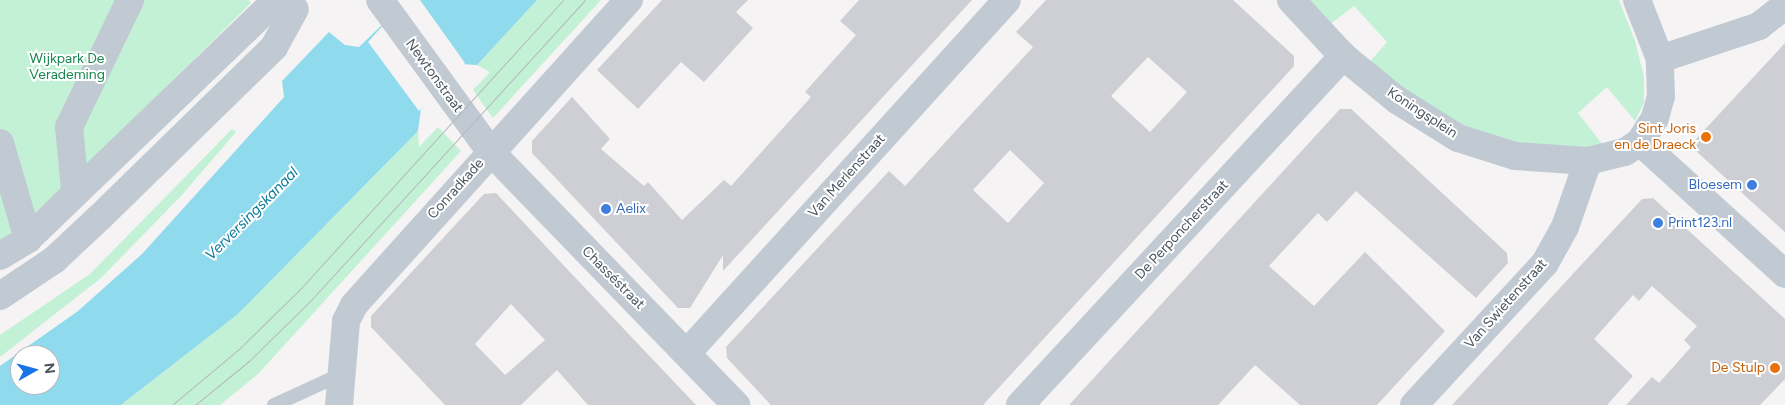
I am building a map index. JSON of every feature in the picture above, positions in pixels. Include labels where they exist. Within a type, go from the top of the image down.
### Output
[{"type":"street","points":[[75,190],[69,127],[130,0]]},
{"type":"street","name":"Conradkade","points":[[339,405],[346,321],[354,305],[629,0]]},
{"type":"street","name":"Van Merlenstraat","points":[[688,353],[1007,0]]},
{"type":"street","name":"Koningsplein","points":[[1291,0],[1343,56],[1397,100],[1458,138],[1515,156],[1588,161],[1625,152],[1640,142],[1655,118],[1661,96],[1660,59],[1637,0]]},
{"type":"street","points":[[0,256],[28,239],[75,190],[290,2]]},
{"type":"street","points":[[0,296],[54,260],[274,47],[290,2]]},
{"type":"street","points":[[1660,59],[1758,26],[1785,6]]},
{"type":"street","name":"Newtonstraat","points":[[386,8],[490,152]]},
{"type":"street","name":"De Perponcherstraat","points":[[1020,405],[1343,56]]},
{"type":"street","points":[[1640,142],[1785,274]]},
{"type":"street","points":[[0,143],[28,239]]},
{"type":"street","name":"Chasséstraat","points":[[490,152],[688,353],[736,405]]},
{"type":"street","name":"Van Swietenstraat","points":[[1414,405],[1545,263],[1565,227],[1588,161]]},
{"type":"lane","points":[[274,405],[342,374]]},
{"type":"green space","name":"Wijkpark De Verademing","points":[[0,0],[249,0],[251,3],[68,184],[0,242]]},
{"type":"green space","points":[[537,0],[601,0],[493,118],[473,90],[490,72],[477,65]]},
{"type":"green space","points":[[1306,0],[1619,0],[1635,41],[1644,77],[1644,103],[1635,121],[1607,87],[1578,113],[1603,145],[1571,153],[1496,139],[1440,115],[1368,64],[1387,42],[1354,6],[1328,26]]},
{"type":"green space","points":[[438,127],[461,151],[258,374],[220,405],[121,405],[238,314],[418,131],[419,147]]},
{"type":"green space","points":[[232,129],[236,132],[180,197],[101,278],[15,345],[10,345],[10,349],[0,357],[0,335],[90,274]]},
{"type":"water","name":"Verversingskanaal","points":[[408,0],[537,0],[477,65],[461,64],[421,109],[418,131],[238,314],[121,405],[0,405],[0,366],[10,359],[10,395],[60,395],[60,345],[30,345],[78,311],[142,254],[284,97],[282,81],[329,32],[345,45],[359,47]]},
{"type":"pier","points":[[406,0],[420,0],[465,63],[419,111],[368,42]]},
{"type":"building","points":[[662,0],[748,0],[736,12],[753,28],[704,82],[681,62],[638,109],[597,70]]},
{"type":"building","points":[[859,0],[972,0],[723,271],[723,255],[690,308],[678,308],[532,153],[532,141],[572,97],[610,139],[601,149],[644,186],[648,182],[682,220],[724,180],[731,186],[811,97],[805,92],[856,35],[840,21]]},
{"type":"building","points":[[1046,0],[1233,0],[1294,56],[1294,66],[983,405],[771,405],[727,358],[726,347],[889,171],[905,186],[1033,47],[1016,32]],"holes":[[[1148,57],[1187,92],[1150,132],[1111,96]],[[1010,150],[1044,183],[1008,223],[973,190]]]},
{"type":"building","points":[[1785,43],[1785,232],[1697,152],[1696,139]]},
{"type":"building","points":[[1340,109],[1351,109],[1507,253],[1508,263],[1476,298],[1356,191],[1327,222],[1318,213],[1269,266],[1314,306],[1365,252],[1445,331],[1377,405],[1300,405],[1255,365],[1218,405],[1069,405]]},
{"type":"building","points":[[496,193],[696,405],[588,405],[557,370],[521,405],[445,405],[371,327],[371,316],[484,194]],"holes":[[[511,304],[545,340],[505,375],[475,344]]]},
{"type":"building","points":[[1653,198],[1785,319],[1785,379],[1760,405],[1626,405],[1652,377],[1659,383],[1691,347],[1684,340],[1697,326],[1652,286],[1639,301],[1633,295],[1594,339],[1633,376],[1607,405],[1452,405],[1642,199]]},
{"type":"tram line","points":[[172,405],[240,348],[302,287],[563,0]]},
{"type":"tram line","points":[[195,405],[249,361],[312,299],[585,0]]},
{"type":"place","name":"Sint Joris en de Draeck","points":[[1706,137]]},
{"type":"place","name":"Bloesem","points":[[1752,185]]},
{"type":"place","name":"Aelix","points":[[606,209]]},
{"type":"place","name":"Print123.nl","points":[[1658,223]]},
{"type":"place","name":"De Stulp","points":[[1775,368]]}]
